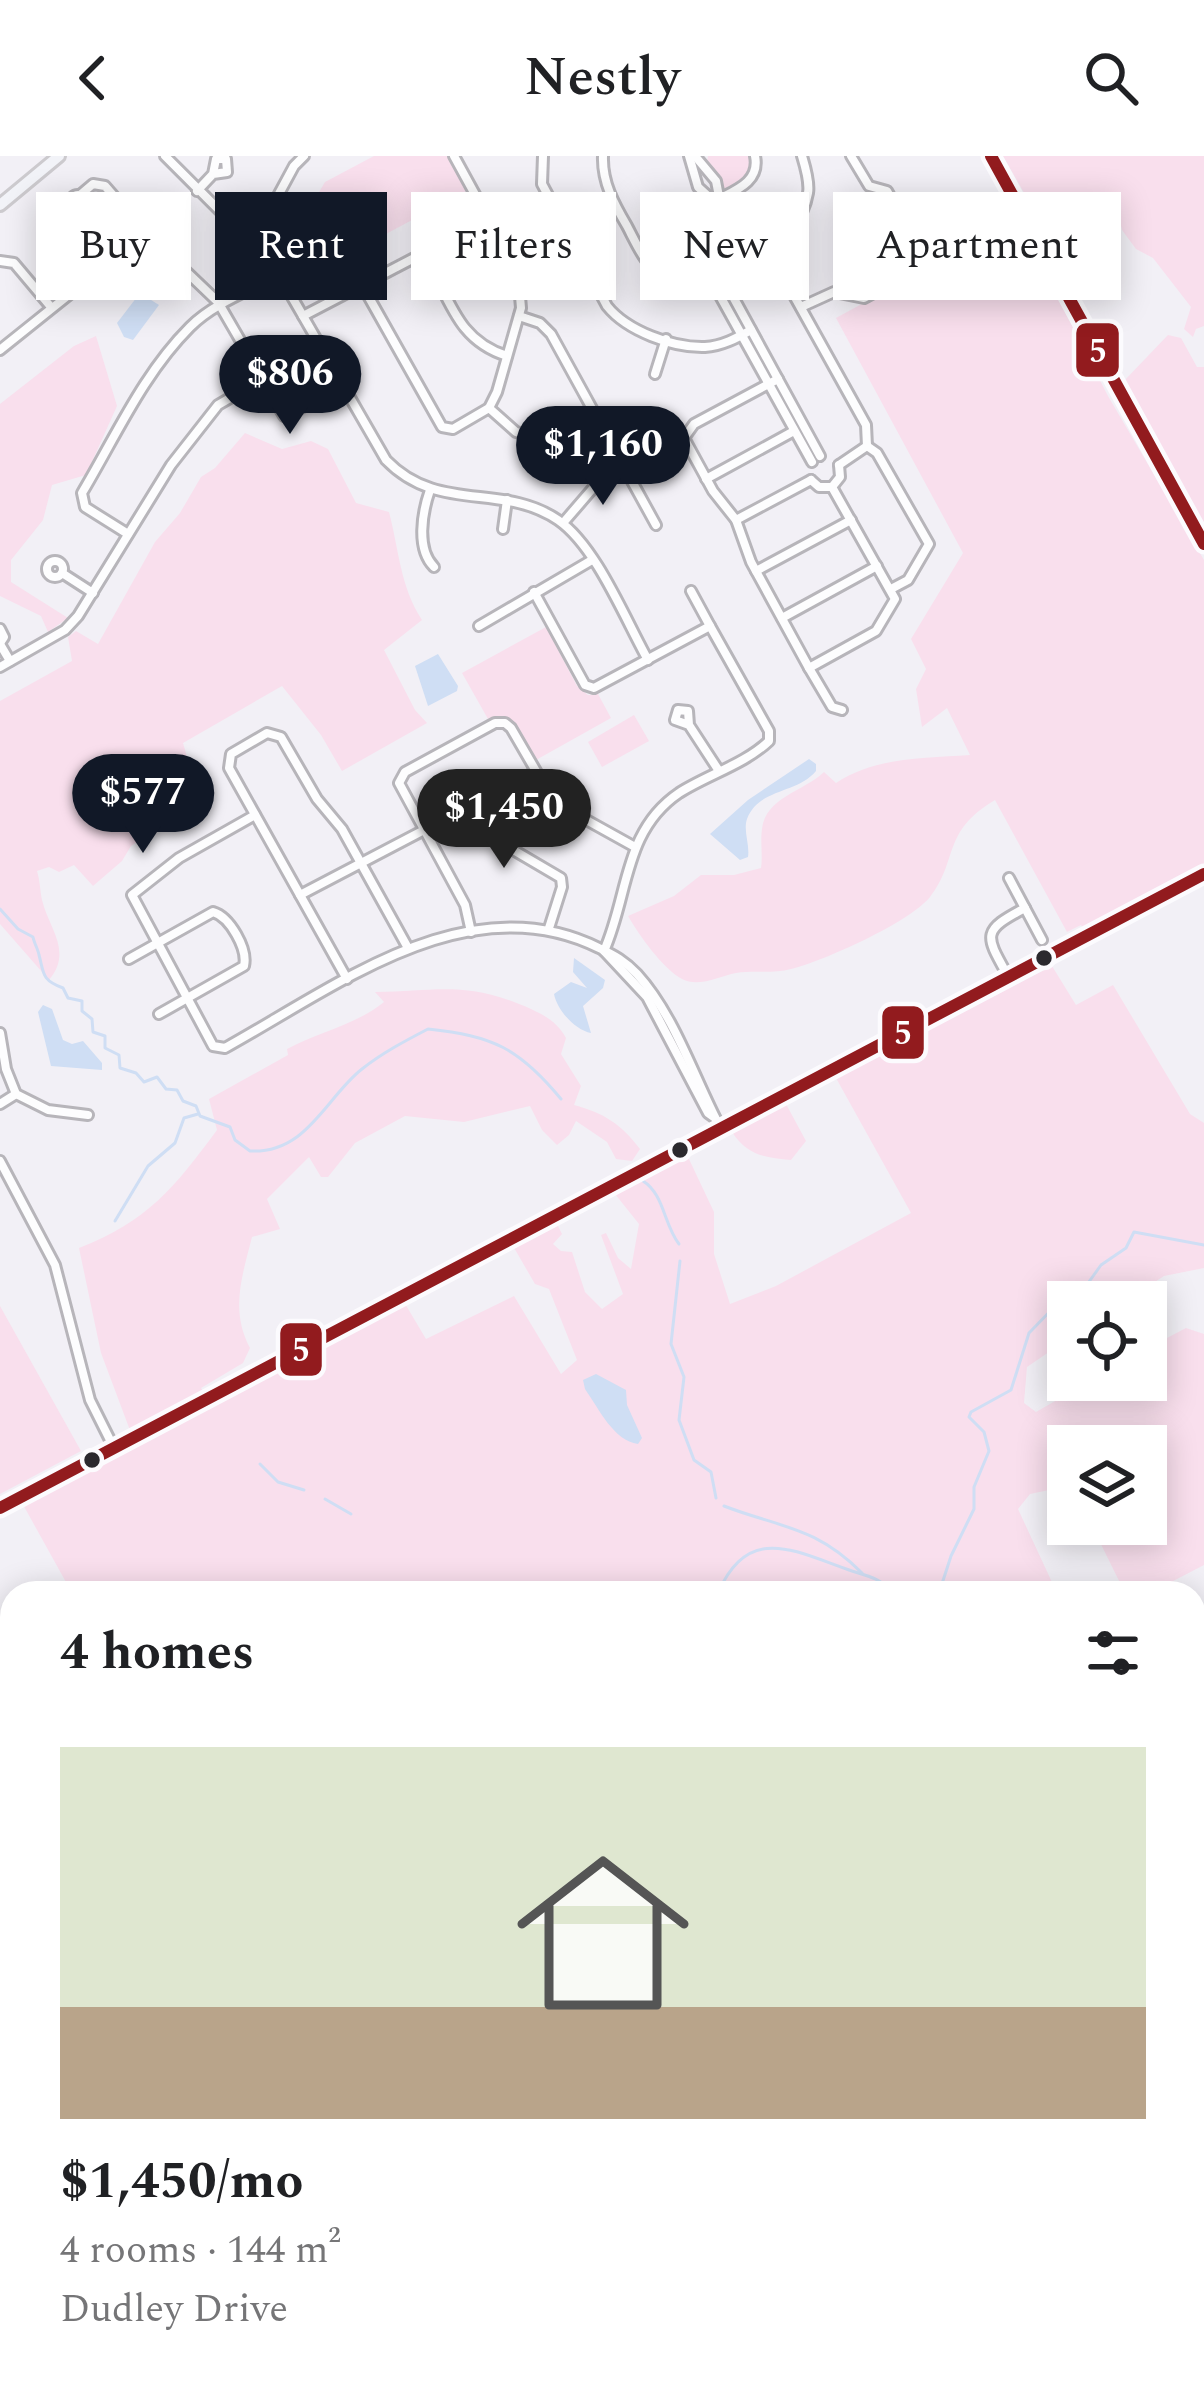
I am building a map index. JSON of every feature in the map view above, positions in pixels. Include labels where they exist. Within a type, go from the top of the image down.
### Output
[{"type":"main road","points":[[0,205],[59,156]]},
{"type":"main road","points":[[991,156],[1010,192]]},
{"type":"main road","points":[[1070,300],[1204,544]]},
{"type":"main road","points":[[0,1508],[717,1123],[1204,874]]},
{"type":"street","points":[[165,156],[215,207]]},
{"type":"street","points":[[370,300],[442,427],[453,429],[489,408],[523,291],[518,273],[454,156]]},
{"type":"street","points":[[543,156],[542,184],[607,306],[631,327],[700,347],[752,330]]},
{"type":"street","points":[[603,156],[603,173],[614,204],[640,251]]},
{"type":"street","points":[[695,156],[698,188],[704,192]]},
{"type":"street","points":[[695,156],[710,170],[717,192]]},
{"type":"street","points":[[735,192],[751,180],[755,156]]},
{"type":"street","points":[[802,156],[808,192]]},
{"type":"street","points":[[851,156],[868,186],[888,192]]},
{"type":"street","points":[[280,192],[300,157]]},
{"type":"street","points":[[197,191],[213,174]]},
{"type":"street","points":[[84,192],[93,184],[110,192]]},
{"type":"street","points":[[387,271],[412,257],[424,257],[470,336],[487,350],[507,356]]},
{"type":"street","points":[[0,260],[14,263],[52,307]]},
{"type":"street","points":[[191,272],[221,305],[284,416],[343,388]]},
{"type":"street","points":[[801,308],[833,292]]},
{"type":"street","points":[[0,350],[62,300]]},
{"type":"street","points":[[128,534],[85,507],[82,493],[130,405],[190,327],[231,300]]},
{"type":"street","points":[[294,300],[386,460],[430,490],[532,506],[563,523],[592,560],[648,660]]},
{"type":"street","points":[[303,316],[333,300]]},
{"type":"street","points":[[726,300],[741,336],[816,459],[811,480],[736,520]]},
{"type":"street","points":[[731,300],[752,330],[773,382]]},
{"type":"street","points":[[797,300],[866,425],[867,446]]},
{"type":"street","points":[[519,316],[540,323],[551,334],[656,526]]},
{"type":"street","points":[[656,374],[665,339]]},
{"type":"street","points":[[0,628],[5,664],[65,630],[172,465],[218,405],[261,380]]},
{"type":"street","points":[[773,382],[686,431],[683,438],[736,520],[757,571],[809,668],[832,706],[842,710]]},
{"type":"street","points":[[489,408],[516,432],[528,435]]},
{"type":"street","points":[[706,479],[799,428]]},
{"type":"street","points":[[839,465],[867,446]]},
{"type":"street","points":[[867,446],[877,453],[929,544],[908,580],[891,589]]},
{"type":"street","points":[[811,480],[819,488],[832,487],[840,478],[839,465],[830,456],[816,459]]},
{"type":"street","points":[[563,523],[594,487],[625,468]]},
{"type":"street","points":[[809,668],[876,631],[895,599],[832,487]]},
{"type":"street","points":[[430,490],[422,518],[426,559],[434,568]]},
{"type":"street","points":[[503,529],[507,500]]},
{"type":"street","points":[[757,571],[851,520]]},
{"type":"street","points":[[479,626],[592,560]]},
{"type":"street","points":[[782,618],[877,566]]},
{"type":"street","points":[[62,573],[93,593]]},
{"type":"street","points":[[604,951],[635,847],[662,807],[765,746],[770,735],[691,590]]},
{"type":"street","points":[[534,592],[585,686],[601,687],[710,626]]},
{"type":"street","points":[[471,932],[465,905],[399,783],[405,772],[501,722],[511,728],[554,802],[635,847]]},
{"type":"street","points":[[688,724],[719,771]]},
{"type":"street","points":[[347,979],[230,768],[230,757],[267,734],[277,734],[317,800],[342,829],[408,948]]},
{"type":"street","points":[[300,895],[535,772]]},
{"type":"street","points":[[479,805],[503,844],[561,878],[549,928]]},
{"type":"street","points":[[256,815],[188,852],[134,891],[132,900],[211,1043],[221,1048],[428,940],[512,926],[549,928],[621,959],[644,982],[717,1123]]},
{"type":"street","points":[[1009,878],[1042,940]]},
{"type":"street","points":[[1008,976],[990,944],[991,930],[1025,908]]},
{"type":"street","points":[[129,959],[213,912],[226,918],[245,963],[159,1014]]},
{"type":"street","points":[[0,1034],[16,1094],[48,1110],[88,1115]]},
{"type":"street","points":[[0,1104],[16,1094]]},
{"type":"street","points":[[0,1161],[55,1265],[90,1400],[114,1448]]},
{"type":"shaded area","points":[[374,156],[447,156],[466,191],[411,192],[411,221],[387,233],[387,192],[319,192],[325,182]]},
{"type":"shaded area","points":[[708,156],[753,156],[749,178],[724,190]]},
{"type":"shaded area","points":[[1003,156],[1204,156],[1204,326],[1193,337],[1184,329],[1191,307],[1153,258],[1136,249],[1122,230],[1121,192],[1024,192]]},
{"type":"shaded area","points":[[869,300],[1059,300],[1108,396],[1204,560],[1204,866],[1085,931],[1081,925],[1067,932],[995,800],[966,823],[930,897],[886,929],[791,969],[689,981],[659,960],[628,916],[674,896],[701,875],[734,875],[761,868],[762,829],[770,810],[824,772],[836,783],[884,764],[970,755],[947,708],[922,727],[916,689],[926,669],[911,639],[963,553],[836,318]]},
{"type":"shaded area","points":[[1168,335],[1181,338],[1197,367],[1204,367],[1204,526],[1124,381]]},
{"type":"shaded area","points":[[96,336],[117,406],[86,475],[52,485],[43,520],[11,560],[11,582],[68,618],[48,632],[41,616],[0,596],[0,404],[74,346]]},
{"type":"shaded area","points":[[245,433],[282,449],[311,441],[328,449],[356,503],[389,512],[405,581],[422,620],[384,650],[415,710],[427,723],[342,771],[321,735],[282,686],[183,743],[195,804],[131,846],[122,861],[93,886],[74,865],[59,872],[49,867],[37,871],[59,950],[49,980],[0,924],[0,701],[72,661],[68,637],[76,631],[98,644],[155,542],[180,513],[201,477]]},
{"type":"shaded area","points":[[546,627],[577,686],[588,695],[598,694],[611,718],[536,760],[516,726],[500,716],[488,719],[462,673]]},
{"type":"shaded area","points":[[634,715],[649,741],[602,767],[588,742]]},
{"type":"shaded area","points":[[1052,966],[1076,1005],[1113,985],[1190,1114],[1204,1123],[1204,1268],[1156,1281],[1047,1281],[1047,1353],[1027,1367],[1024,1403],[1036,1412],[1055,1401],[1167,1401],[1167,1338],[1186,1328],[1204,1334],[1204,1565],[1173,1581],[1119,1581],[1101,1545],[1167,1545],[1167,1425],[1047,1425],[1047,1490],[1030,1494],[1018,1509],[1051,1581],[65,1581],[21,1501],[134,1441],[101,1353],[79,1248],[123,1227],[173,1186],[217,1130],[209,1099],[288,1055],[287,1049],[373,1010],[384,1002],[375,992],[470,991],[542,1014],[566,1038],[561,1054],[581,1086],[574,1105],[611,1121],[640,1149],[632,1161],[616,1159],[607,1142],[576,1121],[557,1145],[542,1130],[530,1106],[464,1122],[405,1116],[355,1143],[328,1177],[321,1177],[309,1157],[267,1199],[280,1229],[252,1237],[239,1307],[250,1348],[243,1363],[201,1388],[209,1402],[404,1302],[426,1339],[514,1296],[561,1374],[577,1360],[549,1289],[535,1284],[513,1246],[556,1222],[562,1234],[553,1244],[572,1252],[585,1292],[602,1309],[623,1294],[601,1235],[606,1233],[618,1258],[631,1269],[639,1224],[615,1194],[688,1157],[714,1212],[714,1254],[730,1304],[776,1286],[911,1213],[836,1078]]},
{"type":"shaded area","points":[[786,1104],[806,1141],[791,1160],[757,1154],[732,1132]]},
{"type":"shaded area","points":[[0,1306],[81,1451],[0,1494]]},
{"type":"water","points":[[135,300],[159,305],[133,340],[124,337],[117,323]]},
{"type":"water","points":[[438,654],[458,686],[457,691],[428,706],[415,666]]},
{"type":"water","points":[[809,759],[816,771],[753,809],[746,823],[748,857],[740,860],[710,834],[748,800]]},
{"type":"water","points":[[574,958],[605,980],[603,988],[583,1006],[591,1033],[568,1018],[554,994],[571,982],[587,988],[573,972]]},
{"type":"water","points":[[43,1005],[52,1009],[63,1040],[83,1041],[102,1063],[102,1070],[51,1066],[38,1012]]},
{"type":"water","points":[[596,1374],[626,1390],[627,1405],[642,1438],[638,1444],[614,1431],[585,1389],[583,1380]]},
{"type":"waterway","points":[[0,909],[18,929],[33,937],[47,979],[63,988],[68,998],[82,1001],[93,1032],[105,1036],[105,1048],[119,1055],[120,1068],[136,1073],[144,1082],[157,1077],[166,1089],[177,1090],[183,1101],[196,1106],[200,1116],[230,1127],[235,1140],[250,1151],[270,1149],[301,1134],[362,1069],[428,1029],[503,1048],[532,1068],[561,1099]]},
{"type":"waterway","points":[[115,1221],[148,1166],[175,1143],[184,1118],[198,1114]]},
{"type":"waterway","points":[[643,1181],[655,1194],[679,1244]]},
{"type":"waterway","points":[[943,1581],[974,1509],[974,1487],[989,1451],[984,1432],[969,1417],[1011,1390],[1029,1333],[1062,1299],[1086,1286],[1101,1265],[1126,1248],[1134,1232],[1204,1245]]},
{"type":"waterway","points":[[680,1261],[671,1344],[684,1377],[679,1420],[694,1460],[711,1472],[716,1498]]},
{"type":"waterway","points":[[260,1464],[278,1482],[304,1490]]},
{"type":"waterway","points":[[325,1499],[351,1514]]},
{"type":"waterway","points":[[724,1506],[813,1537],[862,1573]]},
{"type":"waterway","points":[[725,1581],[744,1557],[776,1548],[878,1581]]},
{"type":"transit line","name":"5","points":[[991,156],[1204,544]]},
{"type":"transit line","name":"5","points":[[0,1508],[1204,874]]}]
